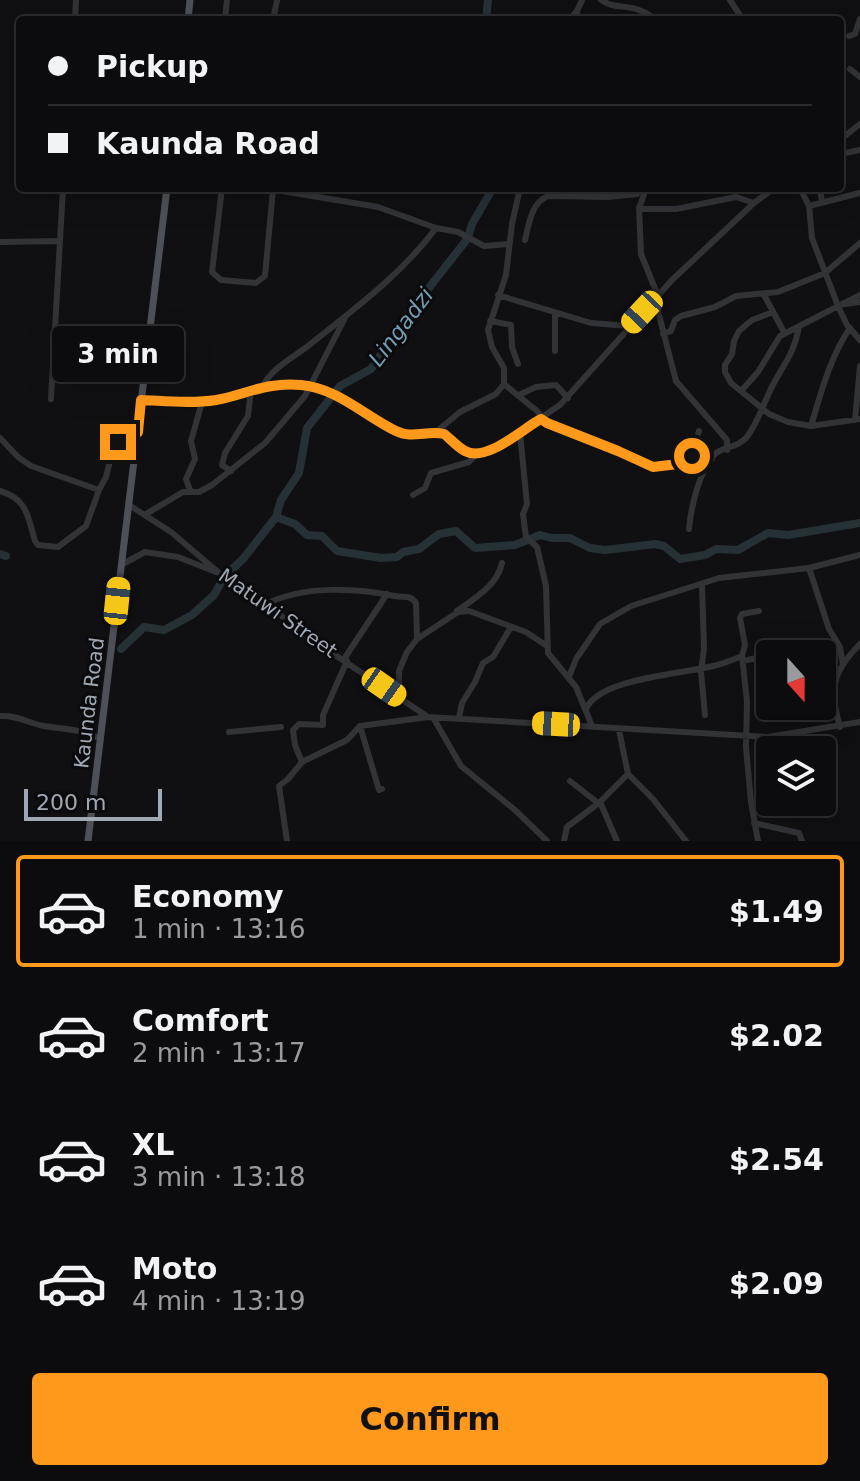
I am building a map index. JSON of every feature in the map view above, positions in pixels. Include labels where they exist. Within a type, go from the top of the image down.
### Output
[{"type":"main road","name":"Kaunda Road","points":[[88,841],[167,192]]},
{"type":"street","points":[[573,16],[582,0]]},
{"type":"street","points":[[601,0],[605,4],[630,1],[652,16]]},
{"type":"street","points":[[577,11],[578,16]]},
{"type":"street","points":[[849,36],[859,28],[860,19]]},
{"type":"street","points":[[850,69],[860,77]]},
{"type":"street","points":[[844,137],[860,124]]},
{"type":"street","points":[[51,399],[63,192]]},
{"type":"street","points":[[222,192],[212,272],[221,280],[256,283],[265,276],[273,192]]},
{"type":"street","points":[[296,192],[378,207],[436,228],[458,232],[484,246],[509,244]]},
{"type":"street","points":[[141,400],[202,402],[262,387],[310,387],[333,395],[397,432],[424,436],[436,432],[460,412],[496,394],[504,384],[504,368],[489,337],[490,321],[506,275],[519,192]]},
{"type":"street","points":[[525,240],[533,212],[541,199],[590,192],[608,197],[631,192]]},
{"type":"street","points":[[636,192],[641,254],[656,299],[676,381],[727,440],[727,450]]},
{"type":"street","points":[[639,209],[645,192]]},
{"type":"street","points":[[413,495],[425,488],[431,473],[469,462],[478,453],[520,433],[568,398],[629,326],[769,192]]},
{"type":"street","points":[[802,192],[809,206],[812,238],[825,273],[850,328],[860,340]]},
{"type":"street","points":[[821,192],[822,202]]},
{"type":"street","points":[[840,192],[841,196]]},
{"type":"street","points":[[809,206],[860,193]]},
{"type":"street","points":[[639,209],[676,209],[736,197],[754,203]]},
{"type":"street","points":[[512,224],[528,227]]},
{"type":"street","points":[[262,387],[280,365],[386,283],[436,228]]},
{"type":"street","points":[[0,242],[60,241]]},
{"type":"street","points":[[663,334],[671,331],[675,320],[681,316],[719,306],[736,296],[764,295],[825,273],[860,243]]},
{"type":"street","points":[[498,295],[591,323],[629,326]]},
{"type":"street","points":[[764,295],[784,332]]},
{"type":"street","points":[[742,390],[784,332],[860,295]]},
{"type":"street","points":[[840,305],[860,302]]},
{"type":"street","points":[[773,312],[744,325],[734,341],[725,372],[731,383],[776,419],[811,426],[858,420],[860,366]]},
{"type":"street","points":[[555,313],[555,351]]},
{"type":"street","points":[[146,514],[190,490],[202,491],[265,443],[305,396],[346,316]]},
{"type":"street","points":[[490,321],[511,325],[512,347],[518,364]]},
{"type":"street","points":[[689,529],[694,497],[712,459],[716,453],[735,447],[745,439],[794,351],[799,326]]},
{"type":"street","points":[[811,426],[826,376],[841,340],[850,328]]},
{"type":"street","points":[[504,384],[547,423],[647,466],[667,467],[705,457],[712,459]]},
{"type":"street","points":[[519,395],[553,384],[558,385],[568,398]]},
{"type":"street","points":[[231,471],[222,465],[225,453],[248,416],[251,389]]},
{"type":"street","points":[[190,490],[186,479],[195,459],[191,441],[202,402]]},
{"type":"street","points":[[690,460],[699,431]]},
{"type":"street","points":[[0,491],[23,504],[38,545],[58,547],[86,526],[106,477],[114,445],[131,432],[138,432]]},
{"type":"street","points":[[436,432],[447,435],[465,451],[478,453]]},
{"type":"street","points":[[520,433],[527,504],[523,514],[526,537],[538,552],[546,586],[547,646],[551,660],[569,677],[592,726]]},
{"type":"street","points":[[0,438],[31,466],[99,490]]},
{"type":"street","name":"Matuwi Street","points":[[129,505],[193,549],[245,595],[266,604],[311,639],[431,718]]},
{"type":"street","points":[[121,565],[145,552],[178,557],[219,573]]},
{"type":"street","points":[[569,677],[576,659],[600,624],[631,606],[731,576],[809,568],[860,555]]},
{"type":"street","points":[[399,698],[400,666],[417,639],[488,588],[500,575],[502,563]]},
{"type":"street","points":[[809,568],[829,629],[840,647],[843,665]]},
{"type":"street","points":[[702,585],[705,715]]},
{"type":"street","points":[[266,604],[298,594],[335,591],[366,590],[409,596],[415,600],[417,639]]},
{"type":"street","points":[[302,762],[293,730],[299,724],[323,725],[323,715],[345,660],[387,594]]},
{"type":"street","points":[[451,616],[469,611],[528,633],[547,646]]},
{"type":"street","points":[[758,841],[746,736],[747,701],[742,659],[745,645],[740,614],[759,611]]},
{"type":"street","points":[[459,718],[462,703],[483,663],[493,657],[511,627]]},
{"type":"street","points":[[840,727],[832,698],[838,673],[860,644]]},
{"type":"street","points":[[586,709],[591,699],[612,688],[660,675],[756,657]]},
{"type":"street","points":[[0,716],[16,716],[44,726],[77,729],[101,739]]},
{"type":"street","points":[[431,718],[461,766],[547,841]]},
{"type":"street","points":[[287,841],[279,786],[302,762],[347,740],[360,726],[459,718],[768,737],[860,722]]},
{"type":"street","points":[[360,726],[374,779],[379,790],[382,789]]},
{"type":"street","points":[[229,732],[281,727]]},
{"type":"street","points":[[619,730],[628,774],[653,799],[686,841]]},
{"type":"street","points":[[564,841],[566,828],[599,803],[628,774]]},
{"type":"street","points":[[570,781],[599,803],[617,841]]},
{"type":"street","points":[[754,823],[799,833],[802,841]]},
{"type":"waterway","name":"Lingadzi","points":[[486,16],[488,0]]},
{"type":"waterway","name":"Lingadzi","points":[[226,575],[243,559],[276,517],[281,500],[299,473],[307,428],[340,386],[371,369],[407,316],[468,238],[472,224],[491,192]]},
{"type":"waterway","points":[[276,517],[295,524],[307,535],[322,536],[337,551],[381,558],[397,557],[403,552],[419,549],[439,534],[456,531],[475,548],[515,545],[540,535],[570,538],[590,548],[605,550],[655,544],[664,546],[680,559],[705,555],[716,549],[738,550],[768,533],[788,535],[860,523]]},
{"type":"waterway","points":[[0,554],[6,556]]},
{"type":"waterway","points":[[121,649],[144,627],[164,630],[192,615],[214,595],[223,579]]},
{"type":"route","points":[[118,442],[131,432],[138,432],[141,400],[202,402],[256,388],[288,385],[310,387],[333,395],[397,432],[424,436],[440,432],[471,453],[496,447],[541,419],[647,466],[661,468],[686,463],[692,456]]}]
